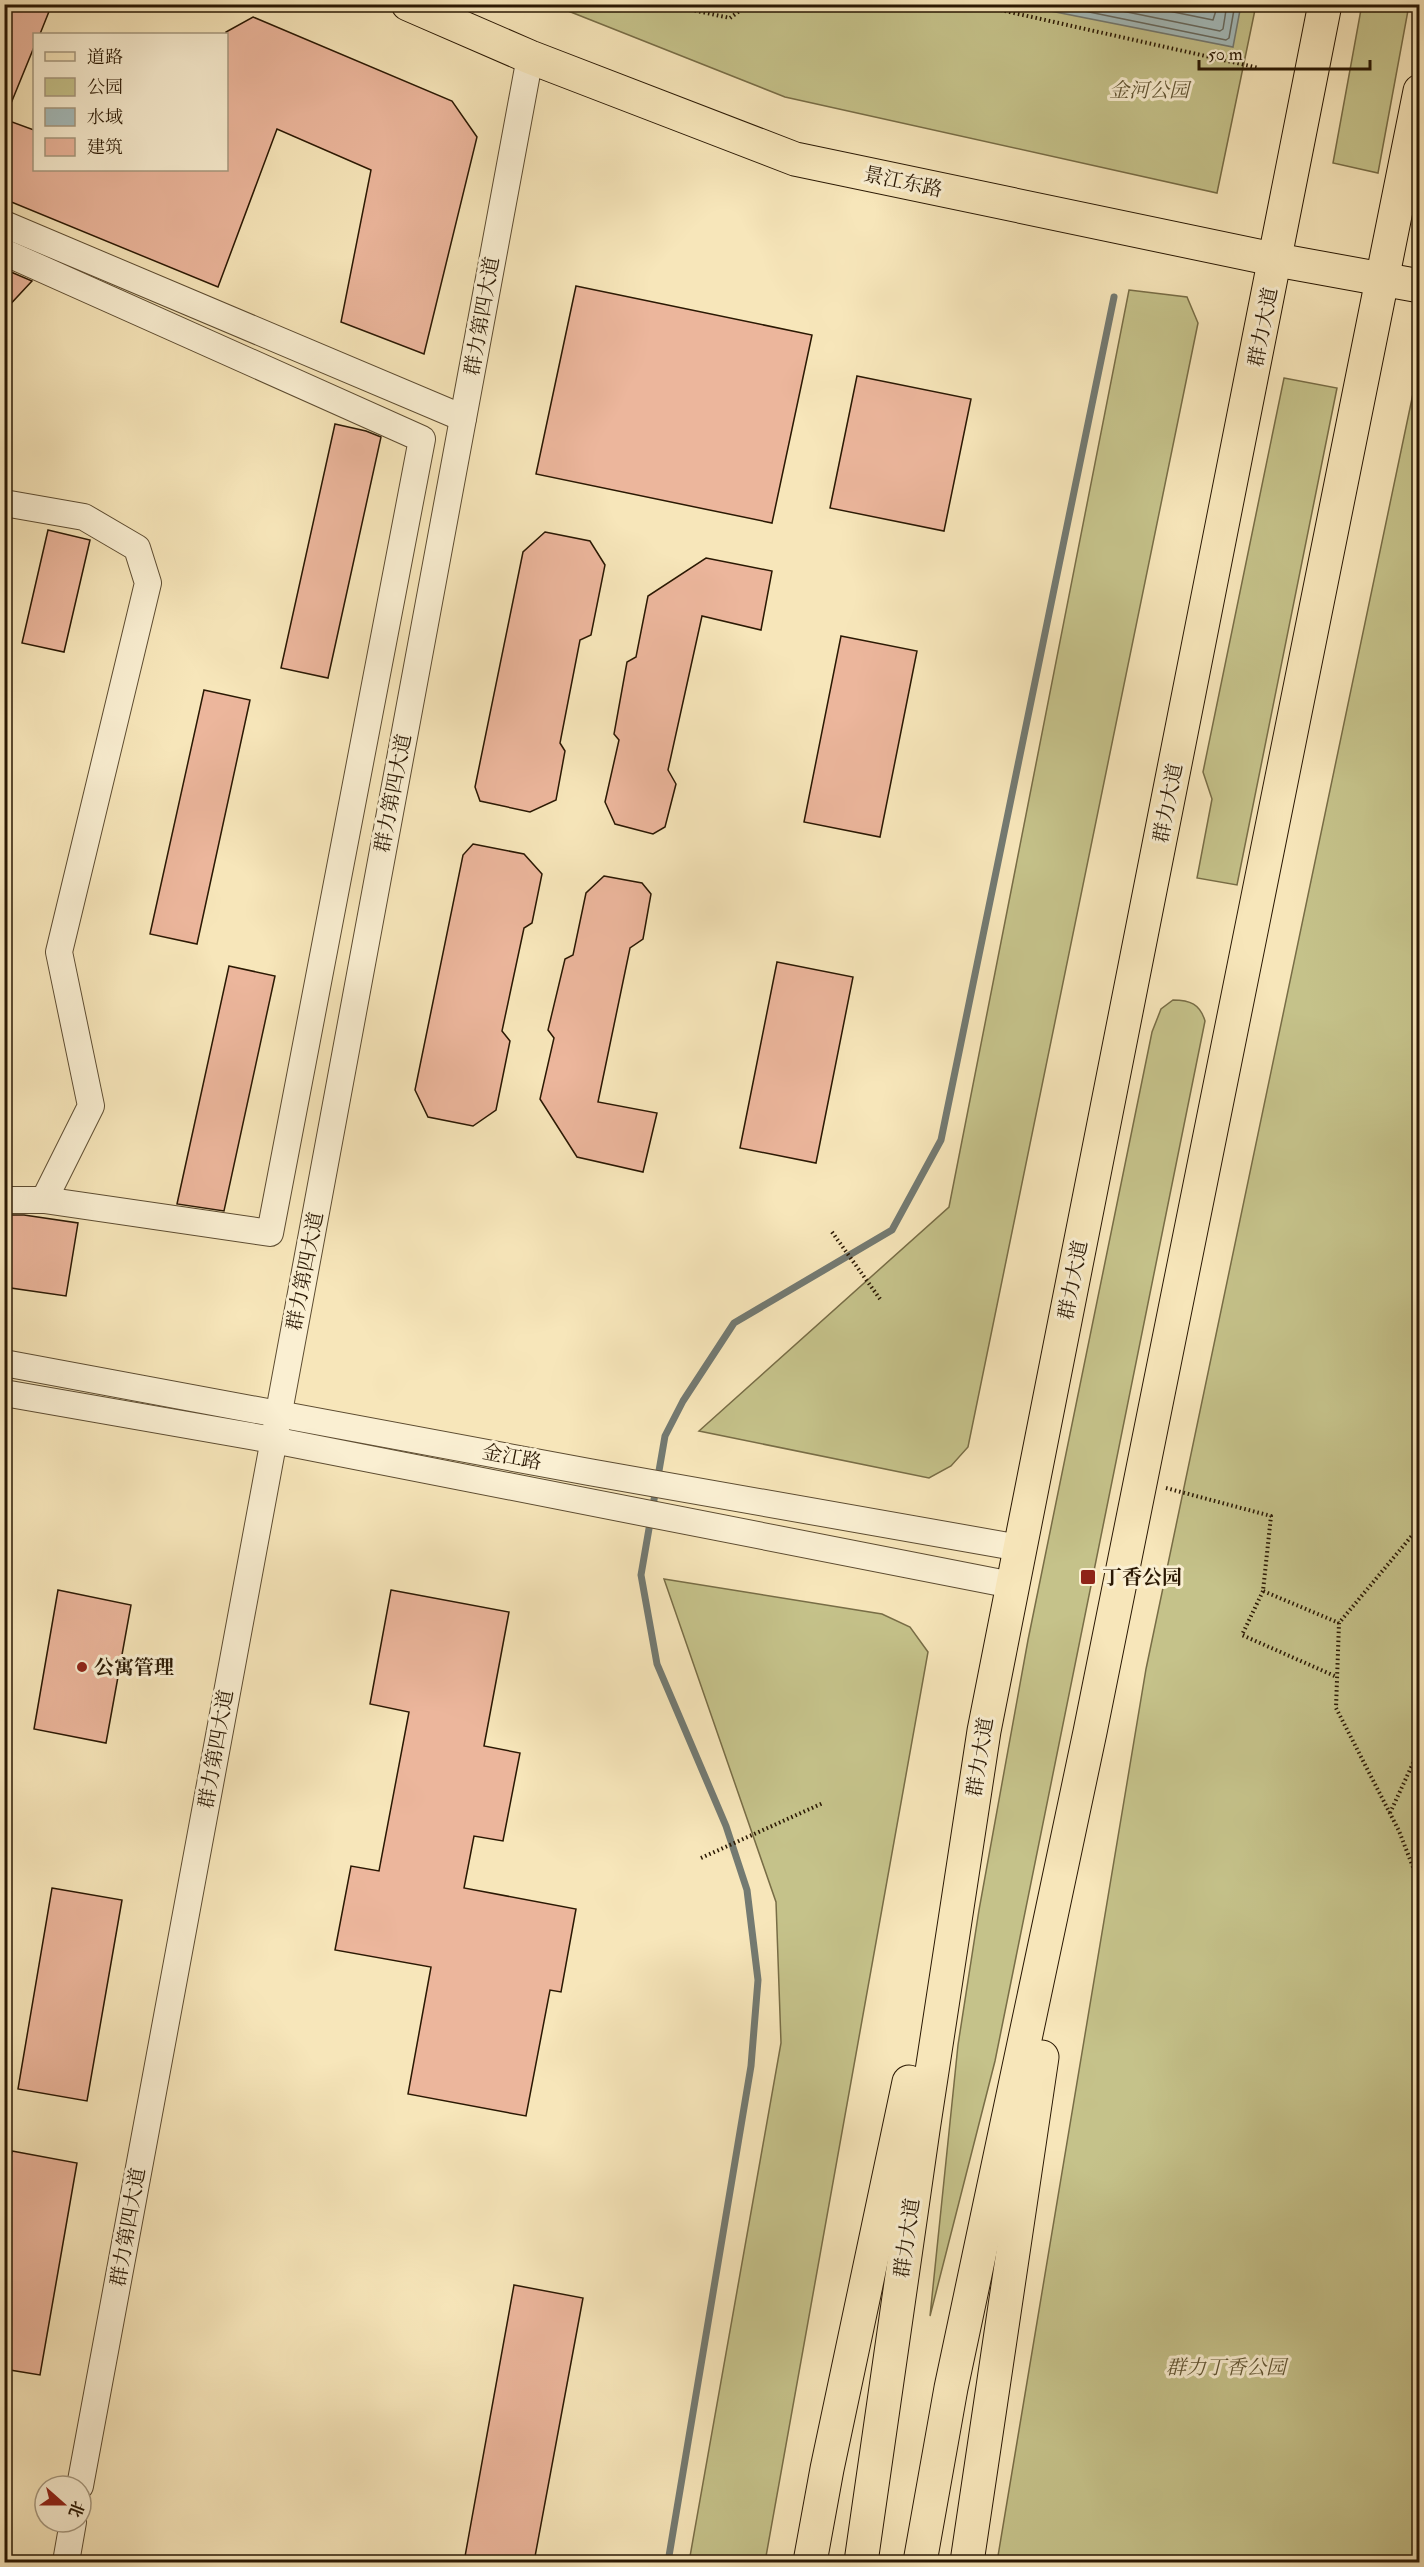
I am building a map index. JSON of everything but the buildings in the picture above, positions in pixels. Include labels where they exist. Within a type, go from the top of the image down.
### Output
[{"type":"main road","name":"景江东路","points":[[408,4],[530,57],[795,159],[1277,260],[1419,286]]},
{"type":"main road","name":"群力大道","points":[[861,2562],[921,2142],[984,1731],[1277,260],[1325,4]]},
{"type":"main road","points":[[920,2562],[951,2388],[1090,1732],[1419,91]]},
{"type":"main road","points":[[810,2562],[829,2457],[984,1731]]},
{"type":"main road","points":[[967,2562],[1090,1732]]},
{"type":"street","name":"群力第四大道","points":[[82,2474],[530,57]]},
{"type":"street","points":[[4,224],[463,418]]},
{"type":"street","points":[[4,252],[422,439],[270,1233],[44,1200],[4,1200]]},
{"type":"street","points":[[4,502],[84,517],[137,548],[148,583],[59,952],[91,1106],[44,1200]]},
{"type":"street","name":"金江路","points":[[4,1363],[589,1472],[1020,1548]]},
{"type":"street","name":"金江路","points":[[4,1393],[273,1440],[685,1519],[1012,1585]]},
{"type":"street","points":[[66,2562],[71,2534]]},
{"type":"path","points":[[663,4],[730,18],[749,4]]},
{"type":"path","points":[[974,4],[1259,68]]},
{"type":"path","points":[[832,1232],[880,1299]]},
{"type":"path","points":[[1161,1487],[1271,1516],[1263,1591],[1242,1635],[1337,1677]]},
{"type":"path","points":[[1419,1526],[1339,1623],[1336,1708],[1390,1813],[1419,1885]]},
{"type":"path","points":[[1263,1591],[1339,1623]]},
{"type":"path","points":[[1390,1813],[1419,1748]]},
{"type":"path","points":[[701,1858],[823,1803]]},
{"type":"green space","points":[[1362,4],[1409,5],[1378,173],[1333,163]]},
{"type":"green space","name":"金河公园","points":[[553,5],[1256,5],[1217,193],[785,97]]},
{"type":"green space","points":[[1129,290],[1187,297],[1198,323],[968,1447],[951,1466],[929,1478],[699,1431],[949,1207]]},
{"type":"green space","name":"群力丁香公园","points":[[1419,365],[1419,2562],[997,2562],[1146,1669]]},
{"type":"green space","points":[[1284,378],[1337,388],[1237,885],[1197,878],[1212,799],[1203,772]]},
{"type":"green space","points":[[1173,1000],[1194,1004],[1205,1021],[995,2061],[930,2316],[958,2045],[979,1910],[1028,1640],[1152,1032],[1161,1009]]},
{"type":"green space","points":[[664,1579],[882,1614],[910,1627],[928,1652],[765,2562],[689,2562],[781,2043],[776,1902]]},
{"type":"water","points":[[1020,5],[1241,5],[1233,47]]},
{"type":"waterway","points":[[668,2562],[751,2066],[758,1980],[747,1890],[726,1826],[657,1664],[641,1575],[665,1436],[683,1401],[734,1323],[892,1230],[941,1140],[1114,297]]},
{"type":"place","name":"丁香公园","points":[[1088,1577]]},
{"type":"place","name":"公寓管理","points":[[82,1667]]}]
